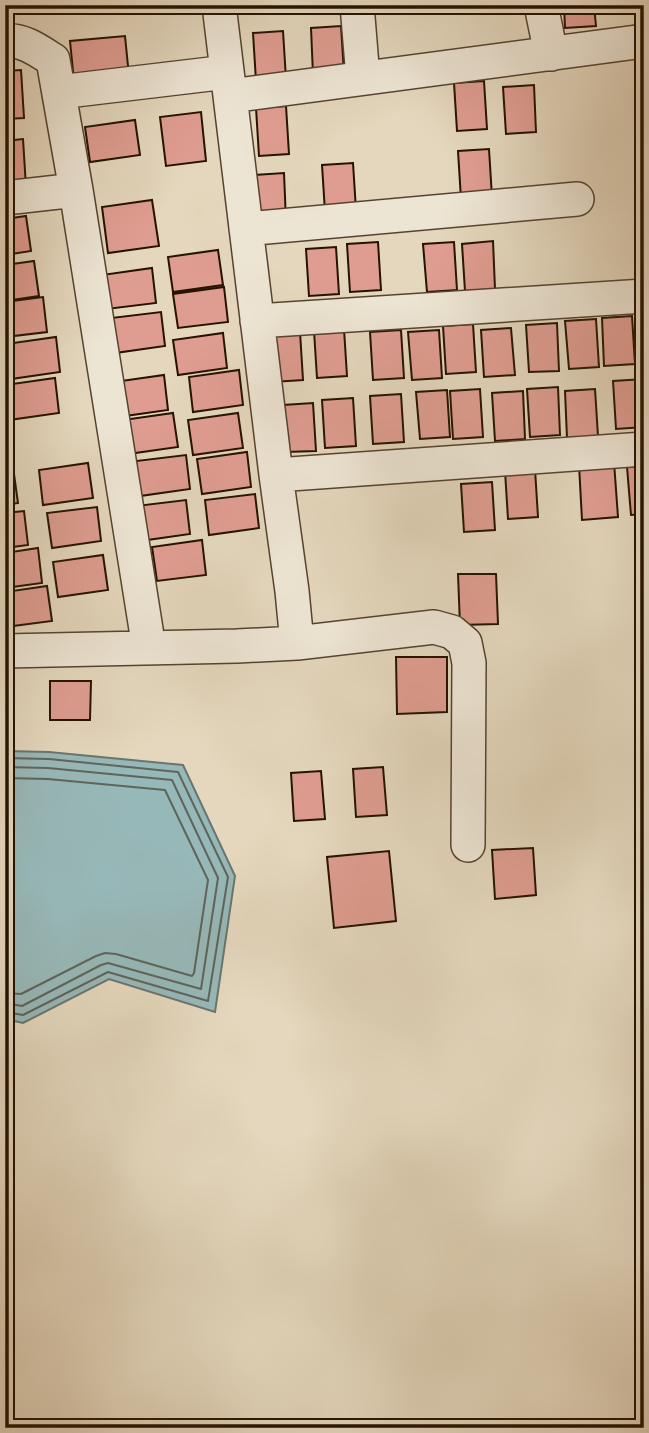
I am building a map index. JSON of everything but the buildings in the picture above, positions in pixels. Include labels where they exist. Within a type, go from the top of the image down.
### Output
[{"type":"street","points":[[219,5],[298,643]]},
{"type":"street","points":[[357,5],[363,78]]},
{"type":"street","points":[[541,5],[551,54]]},
{"type":"street","points":[[5,41],[12,40],[32,46],[53,60],[149,648]]},
{"type":"street","points":[[58,92],[363,78],[644,41]]},
{"type":"street","points":[[5,198],[76,190]]},
{"type":"street","points":[[246,229],[577,200]]},
{"type":"street","points":[[257,321],[644,296]]},
{"type":"street","points":[[276,475],[644,449]]},
{"type":"street","points":[[5,651],[298,643],[434,627],[452,632],[465,643],[469,663],[468,845]]},
{"type":"water","points":[[5,751],[49,752],[183,765],[235,876],[215,1012],[109,979],[23,1023],[5,1019]]}]
